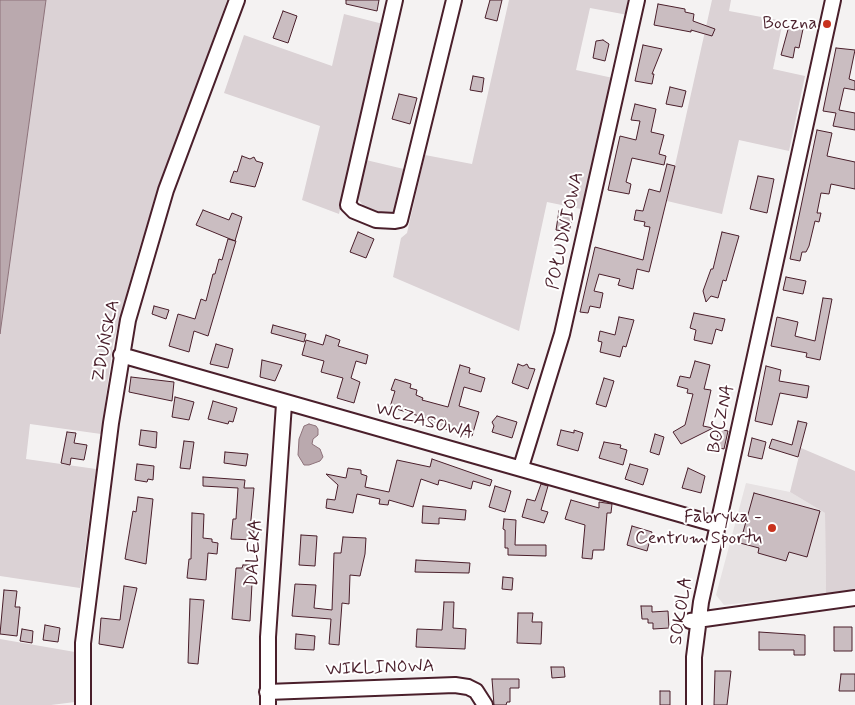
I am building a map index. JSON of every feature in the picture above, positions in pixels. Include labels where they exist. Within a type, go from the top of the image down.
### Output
[{"type":"street","name":"ZDUŃSKA","points":[[83,705],[83,644],[121,356],[128,320],[166,190],[237,0]]},
{"type":"street","points":[[395,0],[348,205],[354,212],[376,220],[400,220],[454,0]]},
{"type":"street","name":"POŁUDNIOWA","points":[[520,467],[564,327],[637,0]]},
{"type":"street","name":"BOCZNA","points":[[718,524],[833,0]]},
{"type":"street","name":"WCZASOWA","points":[[121,356],[284,404],[520,467],[718,524]]},
{"type":"street","name":"DALEKA","points":[[268,699],[268,637],[284,404]]},
{"type":"street","name":"SOKOLA","points":[[694,705],[694,620],[718,524]]},
{"type":"street","points":[[694,620],[855,598]]},
{"type":"street","name":"WIKLINOWA","points":[[268,699],[455,685],[476,691],[485,705]]},
{"type":"shaded area","points":[[0,0],[46,0],[0,334]]},
{"type":"shaded area","points":[[46,0],[227,0],[139,249],[113,344],[101,434],[30,424],[26,459],[96,469],[80,588],[0,576],[0,334]]},
{"type":"shaded area","points":[[509,0],[632,0],[628,15],[590,8],[576,70],[613,78],[586,210],[547,202],[519,331],[393,277],[401,238],[407,233],[425,155],[472,164]]},
{"type":"shaded area","points":[[712,0],[731,0],[729,11],[783,21],[773,69],[805,76],[789,151],[739,140],[722,214],[667,201]]},
{"type":"shaded area","points":[[344,14],[383,24],[339,214],[302,200],[320,126],[224,93],[244,35],[332,66]]},
{"type":"shaded area","points":[[366,160],[408,170],[398,211],[385,216],[366,209],[358,199]]},
{"type":"shaded area","points":[[309,424],[316,426],[318,429],[318,435],[313,439],[312,444],[320,449],[323,457],[320,461],[304,465],[298,455],[299,439],[304,426]]},
{"type":"shaded area","points":[[801,448],[855,471],[855,590],[826,594],[825,513],[790,492]]},
{"type":"shaded area","points":[[746,483],[790,492],[825,513],[826,594],[724,605],[716,595]]},
{"type":"shaded area","points":[[0,639],[75,652],[75,702],[51,705],[0,705]]},
{"type":"building","points":[[346,0],[379,0],[377,11],[346,4]]},
{"type":"building","points":[[490,0],[502,0],[497,21],[485,18]]},
{"type":"building","points":[[658,4],[685,9],[685,12],[694,14],[693,21],[715,29],[712,36],[691,30],[691,32],[654,25]]},
{"type":"building","points":[[283,11],[297,16],[288,43],[273,38]]},
{"type":"building","points":[[789,26],[803,29],[799,48],[795,47],[793,58],[781,55]]},
{"type":"building","points":[[603,40],[609,44],[605,61],[593,58],[596,41]]},
{"type":"building","points":[[643,45],[662,49],[652,74],[654,74],[652,84],[635,81]]},
{"type":"building","points":[[836,48],[855,50],[849,79],[855,81],[855,90],[844,88],[839,110],[855,113],[855,130],[833,126],[836,113],[823,111]]},
{"type":"building","points":[[473,76],[484,78],[482,92],[470,90]]},
{"type":"building","points":[[670,87],[686,91],[682,107],[666,104]]},
{"type":"building","points":[[399,94],[417,98],[410,124],[392,119]]},
{"type":"building","points":[[635,104],[656,109],[651,132],[664,135],[659,154],[666,156],[664,165],[632,158],[626,182],[631,184],[629,194],[608,190],[620,136],[636,140],[640,121],[631,120]]},
{"type":"building","points":[[817,130],[832,133],[827,156],[855,162],[855,189],[831,184],[829,194],[821,193],[817,213],[821,213],[819,222],[815,221],[809,246],[806,252],[802,252],[800,261],[790,259]]},
{"type":"building","points":[[242,156],[250,159],[254,157],[256,161],[263,163],[255,187],[230,182],[234,171],[237,172]]},
{"type":"building","points":[[667,164],[675,166],[649,272],[637,269],[633,289],[618,285],[620,279],[599,274],[594,291],[603,293],[600,308],[590,306],[588,313],[580,312],[595,247],[643,260],[650,227],[644,226],[645,222],[634,220],[636,210],[643,211],[649,189],[660,192]]},
{"type":"building","points":[[758,176],[774,179],[767,213],[750,209]]},
{"type":"building","points":[[203,210],[229,220],[232,213],[242,217],[235,241],[196,225]]},
{"type":"building","points":[[559,211],[573,214],[569,232],[556,230]]},
{"type":"building","points":[[358,232],[374,239],[366,258],[350,252]]},
{"type":"building","points":[[722,232],[739,236],[726,281],[723,280],[718,298],[711,296],[706,302],[703,291],[711,269],[713,269]]},
{"type":"building","points":[[228,239],[236,241],[208,336],[194,331],[189,352],[169,346],[178,314],[195,319],[201,299],[206,301],[213,274],[215,274],[219,259],[222,260]]},
{"type":"building","points":[[786,277],[806,281],[803,294],[783,290]]},
{"type":"building","points":[[823,298],[832,299],[820,360],[806,357],[807,353],[771,346],[777,317],[798,322],[795,336],[815,341]]},
{"type":"building","points":[[154,306],[169,310],[166,319],[152,314]]},
{"type":"building","points":[[694,313],[725,319],[722,331],[716,329],[712,344],[694,340],[696,330],[690,328]]},
{"type":"building","points":[[619,317],[634,320],[626,347],[623,346],[620,357],[600,352],[602,342],[598,341],[600,331],[615,335]]},
{"type":"building","points":[[273,325],[306,334],[304,342],[271,333]]},
{"type":"building","points":[[326,335],[340,340],[338,346],[368,355],[366,364],[356,361],[351,378],[360,382],[354,403],[337,398],[343,378],[321,372],[324,361],[302,355],[306,340],[323,345]]},
{"type":"building","points":[[216,344],[233,349],[228,368],[210,364]]},
{"type":"building","points":[[262,360],[282,365],[275,381],[260,377]]},
{"type":"building","points":[[695,361],[710,365],[704,389],[711,390],[703,426],[713,428],[681,444],[673,432],[685,425],[693,394],[687,393],[688,389],[677,386],[680,376],[690,378]]},
{"type":"building","points":[[518,364],[523,366],[527,364],[529,368],[535,369],[528,389],[512,383]]},
{"type":"building","points":[[460,365],[470,368],[469,373],[485,378],[481,392],[464,387],[459,406],[479,412],[472,436],[430,425],[432,420],[390,407],[395,391],[391,390],[395,379],[411,384],[410,388],[417,390],[416,395],[423,398],[422,400],[448,407]]},
{"type":"building","points":[[766,366],[781,370],[779,381],[809,386],[807,398],[780,393],[772,425],[755,421]]},
{"type":"building","points":[[131,377],[174,382],[172,401],[129,392]]},
{"type":"building","points":[[604,378],[614,381],[606,407],[596,404]]},
{"type":"building","points":[[175,397],[194,402],[189,420],[172,417]]},
{"type":"building","points":[[213,401],[237,408],[233,422],[229,421],[228,424],[208,419]]},
{"type":"building","points":[[497,416],[517,422],[512,438],[492,432],[494,426],[492,422]]},
{"type":"building","points":[[798,421],[807,423],[798,457],[769,448],[772,439],[792,445]]},
{"type":"building","points":[[719,429],[728,431],[724,449],[715,447]]},
{"type":"building","points":[[141,430],[157,432],[156,448],[139,445]]},
{"type":"building","points":[[561,430],[574,433],[574,430],[583,433],[578,451],[557,445]]},
{"type":"building","points":[[67,432],[76,433],[74,443],[87,445],[84,460],[71,458],[70,465],[61,463]]},
{"type":"building","points":[[655,434],[664,437],[659,455],[650,452]]},
{"type":"building","points":[[752,438],[766,442],[762,459],[748,456]]},
{"type":"building","points":[[184,441],[194,442],[190,469],[180,468]]},
{"type":"building","points":[[604,442],[621,445],[620,448],[627,450],[623,465],[599,458]]},
{"type":"building","points":[[225,452],[248,454],[246,466],[224,463]]},
{"type":"building","points":[[432,459],[492,480],[490,486],[473,481],[471,489],[439,480],[438,485],[421,479],[413,507],[389,500],[388,505],[379,504],[380,499],[357,494],[353,513],[326,508],[327,499],[335,500],[338,485],[326,474],[346,478],[348,468],[361,470],[361,474],[367,476],[365,487],[389,492],[397,460],[430,467]]},
{"type":"building","points":[[137,464],[154,466],[153,480],[148,479],[147,482],[135,480]]},
{"type":"building","points":[[630,464],[648,469],[643,485],[625,479]]},
{"type":"building","points":[[688,468],[705,476],[701,493],[682,488]]},
{"type":"building","points":[[203,477],[245,480],[244,488],[254,488],[250,530],[254,530],[253,540],[231,539],[233,519],[236,519],[238,488],[203,486]]},
{"type":"building","points":[[541,484],[548,486],[541,510],[548,512],[544,523],[522,517],[527,499],[535,501]]},
{"type":"building","points":[[495,486],[511,491],[505,512],[489,507]]},
{"type":"building","points":[[754,493],[820,511],[807,557],[789,552],[786,561],[758,553],[759,548],[740,543]]},
{"type":"building","points":[[138,497],[153,499],[146,564],[125,559],[133,511],[136,512]]},
{"type":"building","points":[[571,500],[599,508],[599,502],[612,504],[611,513],[607,513],[604,550],[593,550],[592,559],[582,558],[585,525],[565,519]]},
{"type":"building","points":[[423,506],[466,510],[465,520],[439,518],[439,524],[422,523]]},
{"type":"building","points":[[192,513],[204,514],[203,538],[212,539],[212,542],[218,543],[217,554],[208,553],[206,580],[187,578],[189,559],[191,559]]},
{"type":"building","points":[[504,519],[516,520],[515,545],[546,545],[546,556],[508,555],[508,548],[505,548]]},
{"type":"building","points":[[632,526],[652,532],[647,551],[627,545]]},
{"type":"building","points":[[301,535],[317,536],[315,566],[299,565]]},
{"type":"building","points":[[343,537],[366,538],[365,554],[360,576],[350,575],[349,604],[342,603],[339,645],[329,644],[331,619],[292,616],[295,584],[316,585],[314,608],[332,610],[334,553],[341,553]]},
{"type":"building","points":[[416,560],[470,563],[469,573],[415,572]]},
{"type":"building","points":[[243,565],[253,565],[250,621],[232,619],[236,568],[242,568]]},
{"type":"building","points":[[503,577],[513,578],[512,590],[502,589]]},
{"type":"building","points":[[124,586],[137,588],[123,648],[99,644],[101,618],[120,620]]},
{"type":"building","points":[[4,590],[17,591],[15,607],[20,607],[17,636],[0,634]]},
{"type":"building","points":[[190,599],[204,600],[198,664],[188,663]]},
{"type":"building","points":[[444,602],[454,602],[453,628],[466,629],[465,649],[416,647],[417,629],[442,630]]},
{"type":"building","points":[[641,606],[652,606],[652,612],[668,611],[669,628],[653,629],[653,623],[648,623],[648,619],[642,619]]},
{"type":"building","points":[[518,613],[533,613],[532,622],[542,622],[541,644],[517,643]]},
{"type":"building","points":[[45,625],[60,628],[58,642],[43,640]]},
{"type":"building","points":[[834,627],[852,627],[852,651],[834,651]]},
{"type":"building","points":[[22,629],[33,631],[32,643],[20,641]]},
{"type":"building","points":[[759,632],[805,635],[805,655],[794,655],[794,650],[759,650]]},
{"type":"building","points":[[296,634],[315,636],[314,650],[295,649]]},
{"type":"building","points":[[551,667],[564,667],[565,677],[552,678]]},
{"type":"building","points":[[715,671],[731,671],[727,705],[714,705]]},
{"type":"building","points":[[841,674],[855,674],[855,691],[839,691]]},
{"type":"building","points":[[492,679],[519,679],[519,688],[510,688],[510,702],[507,702],[506,705],[494,705]]},
{"type":"building","points":[[660,691],[670,691],[670,705],[660,705]]},
{"type":"place","name":"Boczna","points":[[827,24]]},
{"type":"place","name":"Fabryka - Centrum Sportu","points":[[772,528]]}]
